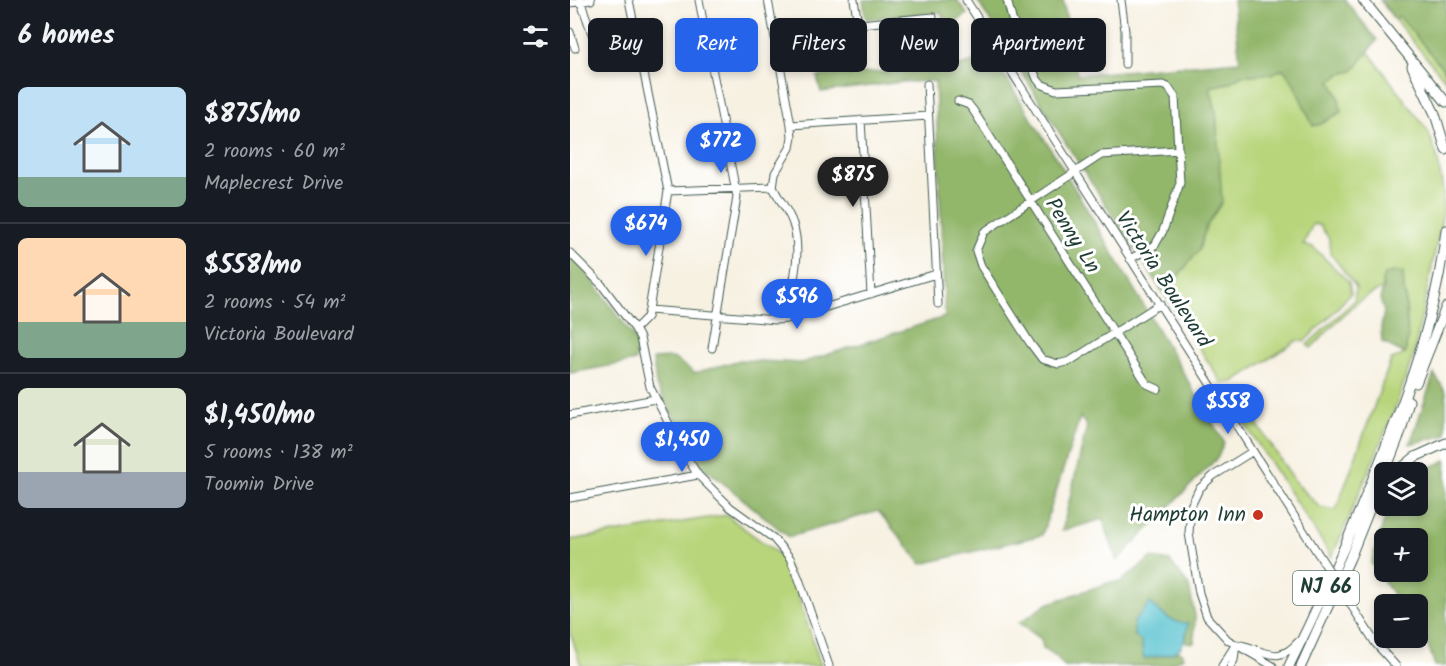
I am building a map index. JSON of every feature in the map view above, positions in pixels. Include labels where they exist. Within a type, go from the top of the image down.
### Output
[{"type":"highway","points":[[1364,0],[1446,102]]},
{"type":"highway","points":[[1405,50],[1435,114],[1446,150]]},
{"type":"highway","points":[[1393,429],[1433,308],[1446,230]]},
{"type":"highway","name":"NJ 66","points":[[1388,462],[1401,431],[1411,395],[1446,307]]},
{"type":"highway","name":"NJ 66","points":[[1289,666],[1355,522],[1393,429],[1411,395]]},
{"type":"highway","points":[[1409,462],[1446,443]]},
{"type":"highway","name":"NJ 66","points":[[1300,666],[1328,608],[1374,497]]},
{"type":"highway","points":[[1328,608],[1350,572],[1374,515]]},
{"type":"street","points":[[570,3],[591,0]]},
{"type":"street","points":[[629,0],[668,191],[650,310],[635,328]]},
{"type":"street","points":[[699,0],[737,202],[712,348]]},
{"type":"street","points":[[768,0],[791,124],[790,148],[775,173],[772,187],[793,222],[797,240],[797,256],[787,319]]},
{"type":"street","points":[[854,0],[857,18]]},
{"type":"street","name":"Victoria Boulevard","points":[[966,0],[1376,644],[1396,666]]},
{"type":"street","points":[[1007,0],[1012,19],[1041,84],[1056,90],[1163,85],[1168,87],[1175,97],[1180,183],[1163,231],[1155,244],[1130,259]]},
{"type":"street","points":[[1121,0],[1125,31],[1125,64]]},
{"type":"street","points":[[580,1],[588,23]]},
{"type":"street","points":[[867,22],[933,17]]},
{"type":"street","points":[[570,32],[575,48]]},
{"type":"street","points":[[927,84],[938,304]]},
{"type":"street","name":"Penny Ln","points":[[958,101],[969,105],[974,110],[1147,384],[1158,389]]},
{"type":"street","points":[[791,124],[928,116]]},
{"type":"street","points":[[861,120],[871,294]]},
{"type":"street","points":[[1160,304],[1070,361],[1058,364],[1042,359],[1030,344],[981,266],[976,251],[984,232],[1101,155],[1179,150]]},
{"type":"street","points":[[668,191],[772,187]]},
{"type":"street","points":[[570,254],[601,284],[635,328],[640,338],[644,369],[655,399],[698,475],[730,507],[773,538],[789,558],[799,579],[829,666]]},
{"type":"street","points":[[650,310],[787,319],[936,274]]},
{"type":"street","points":[[570,415],[655,399]]},
{"type":"street","points":[[1253,451],[1214,476],[1194,496],[1189,516],[1189,532],[1203,609],[1217,630],[1273,666]]},
{"type":"street","points":[[570,498],[698,475]]},
{"type":"street","points":[[1236,644],[1280,655],[1290,650],[1305,633]]},
{"type":"street","points":[[1222,666],[1236,644]]},
{"type":"street","points":[[1232,666],[1236,644]]},
{"type":"green space","points":[[863,0],[957,0],[967,14],[959,20],[959,18],[943,18],[941,12],[866,18]]},
{"type":"green space","points":[[977,0],[1063,0],[1066,18],[988,18]]},
{"type":"green space","points":[[1233,0],[1345,0],[1377,40],[1353,71],[1340,74],[1331,81],[1339,98],[1341,112],[1321,124],[1313,126],[1292,80],[1283,69],[1271,74],[1242,75],[1228,83],[1210,87],[1216,111],[1222,202],[1206,227],[1199,250],[1164,294],[1022,72],[1076,72],[1077,75],[1240,61]]},
{"type":"green space","points":[[1380,0],[1446,0],[1446,72],[1399,16],[1395,20]]},
{"type":"green space","points":[[1399,15],[1446,72],[1446,81],[1395,20]]},
{"type":"green space","points":[[1367,50],[1428,131],[1437,156],[1443,190],[1443,213],[1414,353],[1395,409],[1332,557],[1239,415],[1248,410],[1296,483],[1320,507],[1336,510],[1391,360],[1405,354],[1406,296],[1382,281],[1383,289],[1353,306],[1311,348],[1307,345],[1354,301],[1356,287],[1330,253],[1329,238],[1319,225],[1313,224],[1303,245],[1313,247],[1349,282],[1351,293],[1304,342],[1298,340],[1233,382],[1222,383],[1164,294],[1199,250],[1206,227],[1221,202],[1216,111],[1209,87],[1228,83],[1242,75],[1271,74],[1283,68],[1292,80],[1313,125],[1339,98],[1331,81],[1340,74],[1353,71]]},
{"type":"green space","points":[[971,63],[971,72],[1002,72],[1062,167],[1224,442],[1218,457],[1117,561],[1103,519],[1062,531],[1087,426],[1080,417],[1042,535],[922,564],[878,511],[789,537],[700,464],[656,385],[653,359],[673,358],[695,373],[740,360],[801,363],[945,317],[935,81],[902,82],[821,92],[817,76],[879,72],[959,72],[959,66]]},
{"type":"green space","points":[[570,254],[576,258],[638,343],[635,361],[570,373]]},
{"type":"green space","points":[[1403,272],[1408,338],[1405,354],[1382,342],[1381,328],[1384,312],[1380,299],[1383,289],[1382,281],[1384,275]]},
{"type":"green space","points":[[1434,374],[1446,392],[1446,435],[1410,444]]},
{"type":"green space","points":[[1446,460],[1446,666],[1435,666],[1428,645],[1428,594],[1393,594],[1384,582],[1428,582],[1428,528],[1382,528],[1386,516],[1428,516],[1428,468]]},
{"type":"green space","points":[[726,515],[780,555],[790,571],[821,666],[581,666],[570,632],[570,540]]},
{"type":"green space","points":[[1151,558],[1170,561],[1189,586],[1195,616],[1194,643],[1186,642],[1187,623],[1171,620],[1150,603],[1134,622],[1141,641],[1144,659],[1180,651],[1184,657],[1167,666],[1064,666],[1056,656],[1043,648],[1041,639],[1019,623],[1047,604],[1111,582],[1120,582]]},
{"type":"water","points":[[1150,603],[1171,620],[1188,623],[1184,642],[1180,648],[1170,654],[1144,659],[1141,641],[1134,635],[1134,622]]},
{"type":"place","name":"Hampton Inn","points":[[1258,515]]}]
